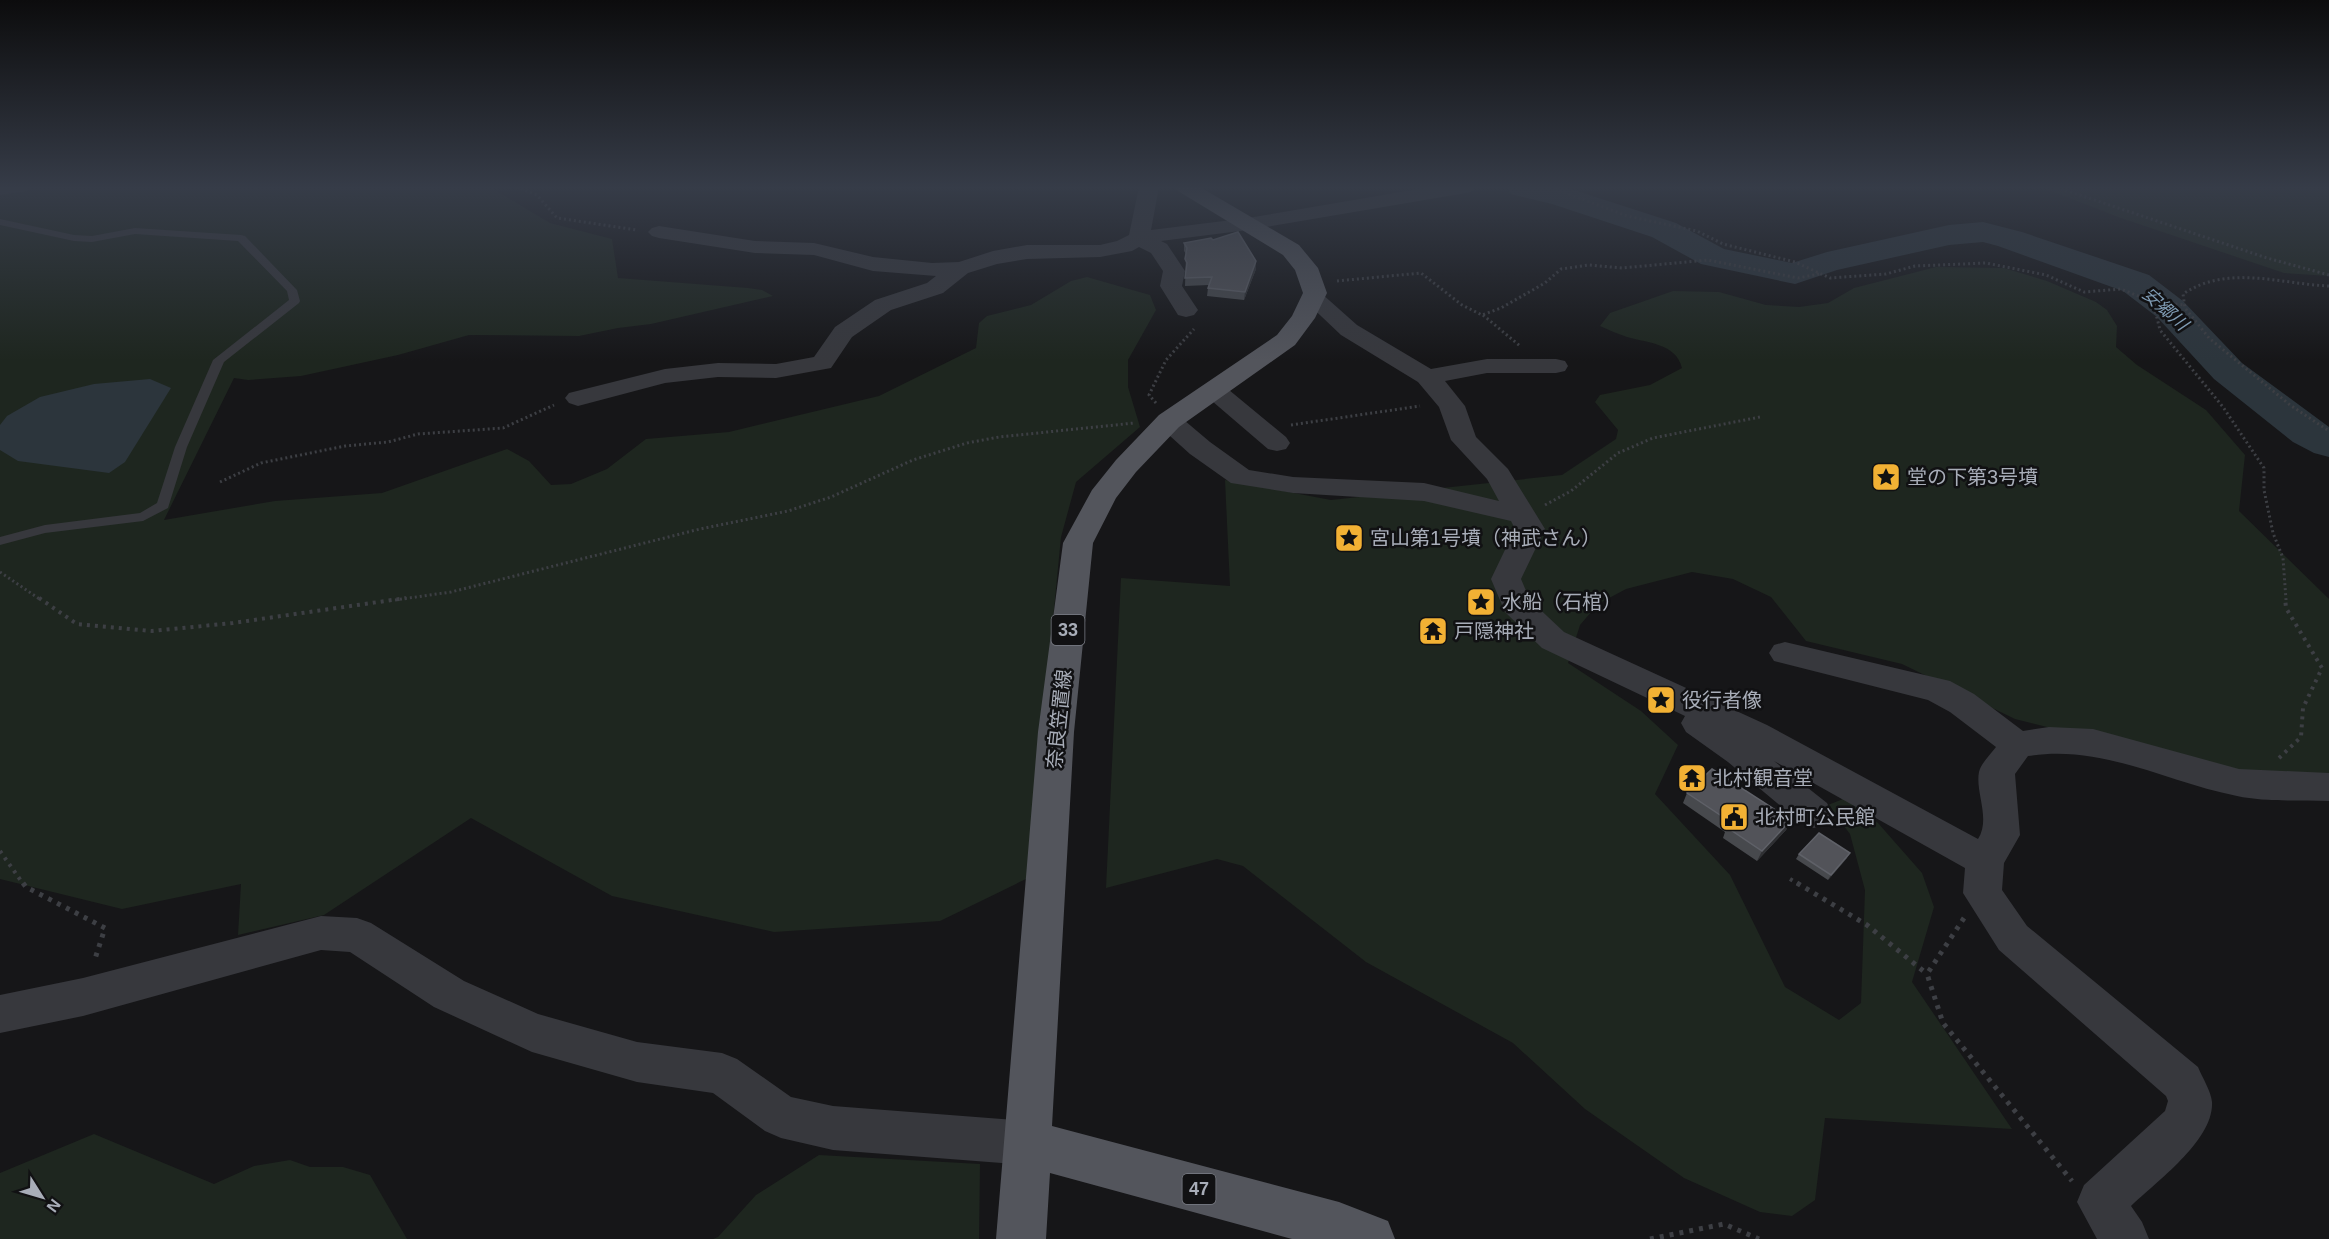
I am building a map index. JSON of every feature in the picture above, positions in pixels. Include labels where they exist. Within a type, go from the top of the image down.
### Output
[{"type":"main road","points":[[1282,245],[1291,250],[1306,268],[1313,290]]},
{"type":"main road","name":"奈良笠置線","points":[[1021,1239],[1056,732],[1078,543],[1102,496],[1126,466],[1169,421],[1286,340],[1303,318],[1313,290]]},
{"type":"main road","name":"47","points":[[1027,1143],[1339,1227],[1370,1239]]},
{"type":"street","points":[[741,245],[814,249],[873,264],[906,269],[961,268],[993,258],[1027,252],[1100,251],[1126,245]]},
{"type":"street","points":[[1151,245],[1159,249],[1174,271],[1171,286],[1186,310]]},
{"type":"street","points":[[578,398],[664,376],[718,370],[776,371],[822,363],[843,332],[882,305],[935,288],[951,278],[961,268]]},
{"type":"street","points":[[1313,290],[1349,330],[1427,377],[1447,400],[1464,440],[1498,475],[1530,529],[1506,579],[1515,605],[1553,640],[1755,734],[1983,877],[2013,938],[2182,1082],[2190,1101],[2185,1123],[2101,1202],[2125,1239]]},
{"type":"street","points":[[1427,377],[1487,366],[1556,366]]},
{"type":"street","points":[[1214,390],[1269,436]]},
{"type":"street","points":[[1169,421],[1200,448],[1241,477],[1293,485],[1424,492],[1523,515]]},
{"type":"street","points":[[1785,653],[1938,690],[1962,703],[2017,745]]},
{"type":"street","points":[[1674,697],[1682,712],[1740,753],[1814,813]]},
{"type":"street","points":[[1983,877],[2001,835],[1997,772],[2017,745],[2049,740],[2093,742],[2239,783],[2329,787]]},
{"type":"street","points":[[0,1014],[83,998],[321,933],[357,935],[449,993],[532,1032],[637,1062],[722,1074],[781,1116],[833,1128],[1027,1143]]},
{"type":"lane","points":[[0,541],[45,529],[143,517],[163,505],[181,447],[219,360],[295,301],[292,290],[248,245]]},
{"type":"path","points":[[1726,245],[1795,262],[1830,279],[1886,274],[1915,266],[1986,263],[2046,275],[2084,292],[2121,289],[2153,302],[2185,305]]},
{"type":"path","points":[[2228,245],[2329,275]]},
{"type":"path","points":[[1313,290],[1421,273],[1462,305],[1482,315],[1501,308],[1545,283],[1561,269],[1588,265],[1622,268],[1708,260],[1798,278],[1819,273]]},
{"type":"path","points":[[2329,286],[2267,278],[2226,279],[2192,286],[2183,294],[2185,305],[2209,338],[2329,432]]},
{"type":"path","points":[[2153,302],[2160,330],[2188,368],[2223,407],[2265,468],[2264,490],[2273,533],[2283,558],[2286,608],[2322,668],[2303,708],[2301,737],[2278,759]]},
{"type":"path","points":[[1169,421],[1149,395],[1166,360],[1198,326],[1186,310]]},
{"type":"path","points":[[220,482],[261,463],[335,447],[388,442],[418,434],[503,428],[543,409],[578,398]]},
{"type":"path","points":[[1269,436],[1322,419],[1381,414],[1447,400]]},
{"type":"path","points":[[1523,515],[1571,491],[1618,453],[1653,438],[1760,417]]},
{"type":"path","points":[[0,572],[77,624],[152,631],[233,623],[450,592],[700,529],[788,511],[831,497],[913,460],[967,442],[1074,431],[1112,424],[1169,421]]},
{"type":"path","points":[[0,851],[26,887],[105,928],[83,998]]},
{"type":"path","points":[[1927,974],[1983,877]]},
{"type":"path","points":[[1790,879],[1867,925],[1927,974],[1943,1023],[2076,1187],[2101,1202]]},
{"type":"path","points":[[1650,1239],[1724,1224],[1759,1239]]},
{"type":"shaded area","points":[[0,245],[613,245],[618,278],[748,288],[762,290],[773,296],[651,324],[579,336],[469,335],[398,355],[301,376],[248,380],[234,378],[164,520],[275,501],[382,493],[507,449],[529,461],[551,485],[571,484],[607,469],[646,439],[729,432],[879,396],[976,348],[979,323],[987,316],[1031,305],[1071,281],[1087,277],[1150,295],[1156,310],[1128,360],[1128,387],[1140,427],[1076,482],[1061,537],[1028,878],[940,921],[774,932],[612,896],[471,818],[324,915],[238,935],[241,884],[122,909],[0,879]]},
{"type":"shaded area","points":[[2200,245],[2329,245],[2329,276],[2284,273]]},
{"type":"shaded area","points":[[1936,267],[2004,268],[2047,281],[2096,302],[2107,310],[2117,326],[2116,347],[2137,365],[2206,410],[2245,455],[2239,511],[2329,599],[2329,775],[2222,771],[2015,719],[1902,664],[1806,641],[1771,597],[1733,579],[1692,572],[1626,589],[1598,604],[1580,625],[1568,663],[1641,711],[1678,745],[1655,794],[1730,875],[1785,987],[1839,1020],[1861,1003],[1865,890],[1850,834],[1828,805],[1848,797],[1878,823],[1922,873],[1934,907],[1912,982],[2012,1129],[1825,1118],[1815,1200],[1792,1216],[1760,1212],[1684,1178],[1585,1109],[1513,1043],[1366,962],[1243,866],[1217,859],[1106,888],[1121,578],[1230,586],[1225,480],[1331,500],[1562,475],[1616,439],[1618,430],[1595,402],[1600,395],[1650,385],[1682,368],[1674,353],[1660,345],[1627,337],[1600,326],[1610,313],[1673,291],[1719,292],[1766,305],[1799,307],[1828,303],[1854,288]]},
{"type":"shaded area","points":[[150,379],[171,388],[125,462],[109,473],[18,461],[0,450],[0,425],[7,416],[40,397],[94,384]]},
{"type":"shaded area","points":[[94,1134],[214,1184],[254,1166],[290,1160],[310,1167],[343,1167],[370,1175],[407,1239],[0,1239],[0,1173]]},
{"type":"shaded area","points":[[819,1155],[980,1164],[979,1239],[713,1239],[718,1237],[756,1195]]},
{"type":"building","points":[[1185,245],[1246,245],[1256,261],[1245,292],[1208,288],[1212,277],[1185,278],[1187,248]]},
{"type":"building","name":"北村町公民館","points":[[1712,769],[1791,820],[1762,851],[1728,828],[1732,823],[1687,793]]},
{"type":"building","points":[[1819,833],[1850,853],[1831,875],[1799,854]]},
{"type":"waterway","name":"安郷川","points":[[1691,245],[1713,257],[1795,274],[1827,262],[1905,245]]},
{"type":"waterway","name":"安郷川","points":[[2025,245],[2136,283],[2170,309],[2228,371],[2308,433],[2329,444]]},
{"type":"place","name":"堂の下第3号墳","points":[[1886,477]]},
{"type":"place","name":"宮山第1号墳（神武さん）","points":[[1349,538]]},
{"type":"place","name":"水船（石棺）","points":[[1481,602]]},
{"type":"place","name":"戸隠神社","points":[[1433,631]]},
{"type":"place","name":"役行者像","points":[[1661,700]]},
{"type":"place","name":"北村観音堂","points":[[1692,778]]},
{"type":"place","name":"北村町公民館","points":[[1734,817]]}]
